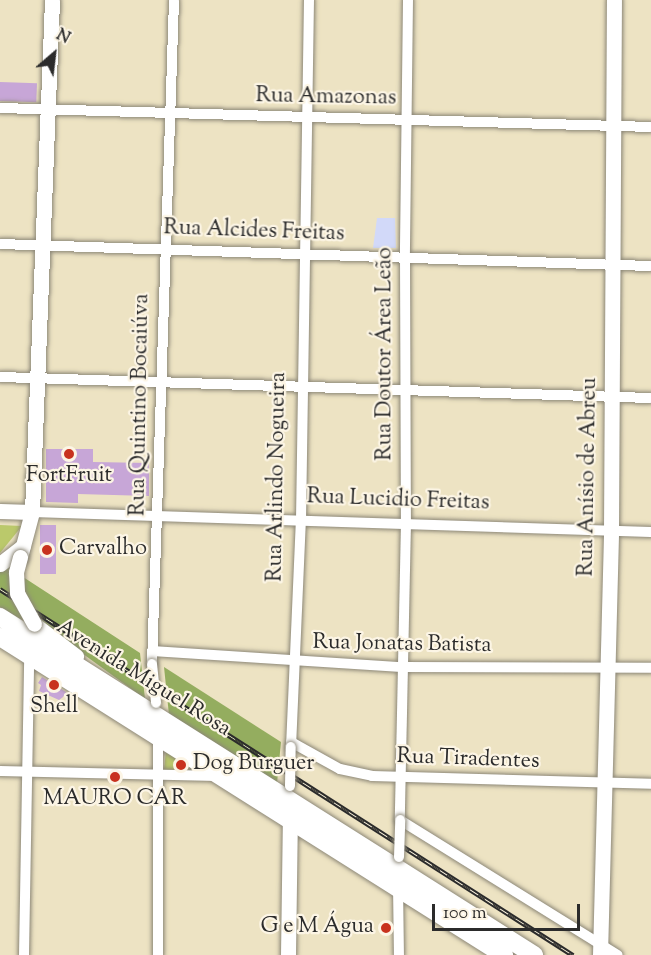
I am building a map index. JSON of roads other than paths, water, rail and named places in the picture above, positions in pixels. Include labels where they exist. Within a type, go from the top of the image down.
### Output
[{"type":"main road","points":[[52,0],[32,512],[19,552],[16,572],[17,593],[34,624],[91,666],[114,690]]},
{"type":"main road","name":"Rua Anísio de Abreu","points":[[600,950],[613,397],[614,0]]},
{"type":"main road","name":"Rua Lucidio Freitas","points":[[0,511],[32,512]]},
{"type":"main road","points":[[0,564],[19,552]]},
{"type":"main road","name":"Avenida Miguel Rosa","points":[[0,617],[114,690],[157,710],[290,794],[399,871],[534,955]]},
{"type":"main road","name":"Avenida Miguel Rosa","points":[[3,641],[159,736],[290,820],[399,871],[504,955]]},
{"type":"main road","name":"Rua Arlindo Nogueira","points":[[288,955],[290,820]]},
{"type":"street","name":"Rua Quintino Bocaiúva","points":[[158,955],[159,736],[152,651],[159,517],[164,249],[174,0]]},
{"type":"street","name":"Rua Arlindo Nogueira","points":[[290,820],[301,520],[309,0]]},
{"type":"street","name":"Rua Doutor Área Leão","points":[[399,955],[401,667],[406,522],[404,390],[408,0]]},
{"type":"street","name":"Rua Amazonas","points":[[0,108],[651,127]]},
{"type":"street","name":"Rua Alcides Freitas","points":[[0,244],[651,266]]},
{"type":"street","points":[[0,377],[303,389],[651,398]]},
{"type":"street","name":"Rua Lucidio Freitas","points":[[32,512],[406,522],[651,532]]},
{"type":"street","name":"Rua Jonatas Batista","points":[[152,651],[401,667],[651,669]]},
{"type":"street","points":[[24,955],[29,655]]},
{"type":"street","name":"Rua Tiradentes","points":[[291,745],[340,769],[356,774],[401,778],[651,784]]},
{"type":"street","points":[[0,771],[220,776]]},
{"type":"street","points":[[400,820],[600,950],[618,955]]},
{"type":"railway","points":[[0,589],[573,955]]},
{"type":"place","name":"FortFruit","points":[[69,454]]},
{"type":"place","name":"Carvalho","points":[[47,550]]},
{"type":"place","name":"Shell","points":[[54,685]]},
{"type":"place","name":"Dog Burguer","points":[[181,765]]},
{"type":"place","name":"MAURO CAR","points":[[115,777]]},
{"type":"place","name":"G e M Água","points":[[386,928]]}]
